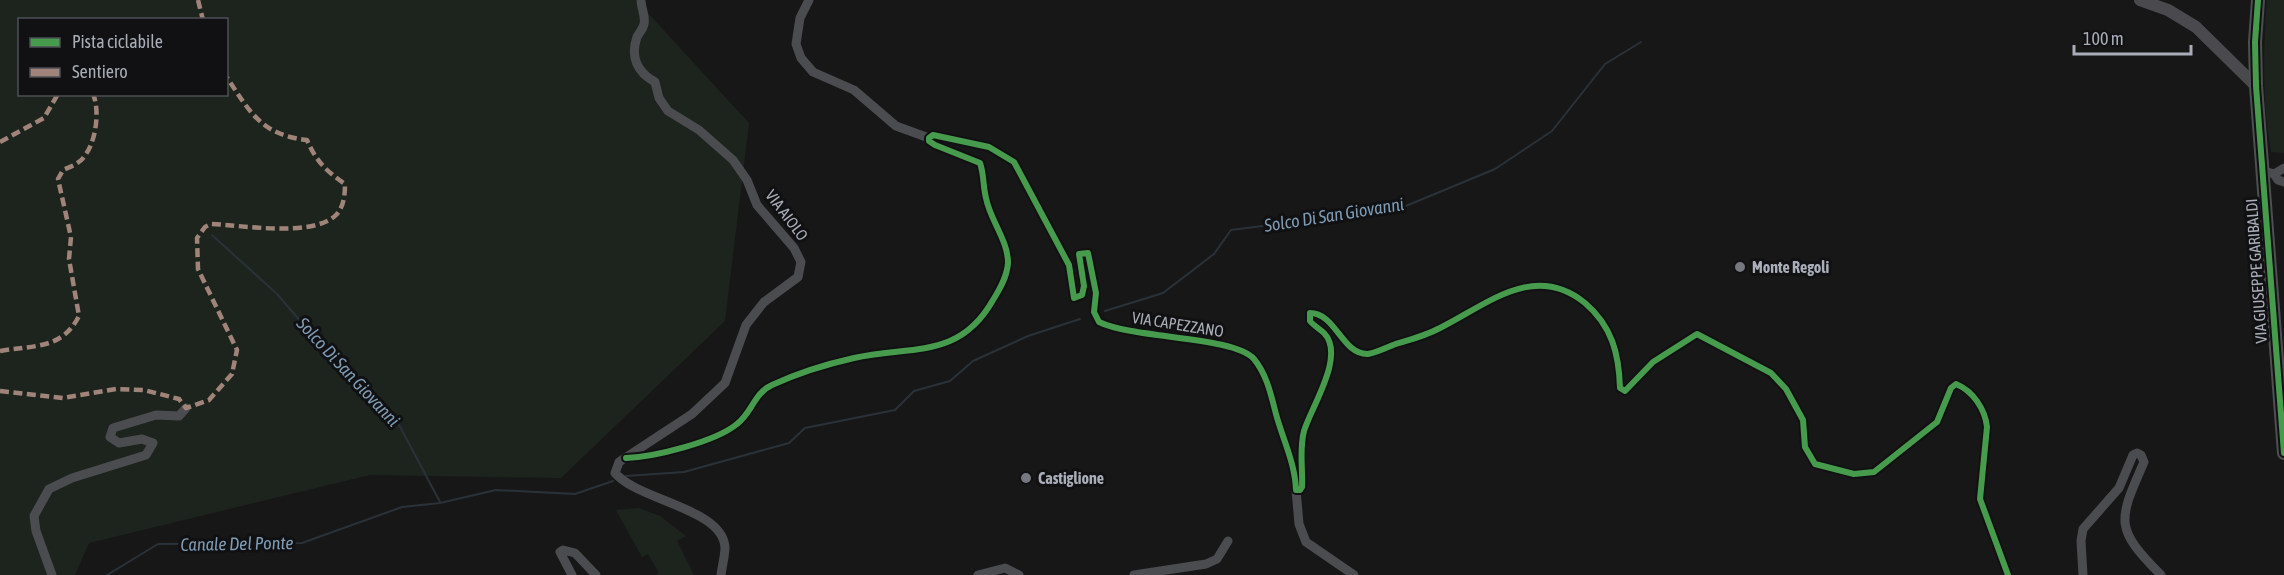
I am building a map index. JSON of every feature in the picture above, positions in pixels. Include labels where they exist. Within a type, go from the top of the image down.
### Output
[{"type":"main road","name":"VIA GIUSEPPE GARIBALDI","points":[[2258,0],[2255,42],[2256,86],[2268,172],[2284,453]]},
{"type":"street","name":"VIA AIOLO","points":[[626,458],[692,414],[725,383],[746,326],[764,302],[798,277],[801,262],[794,248],[757,205],[747,180],[733,160],[699,130],[668,111],[659,98],[654,82],[645,76],[636,65],[634,53],[637,37],[644,24],[641,0]]},
{"type":"street","points":[[721,575],[725,545],[711,522],[642,493],[623,482],[615,473],[619,462],[626,458],[650,457],[709,440],[738,424],[762,390],[815,368],[896,351],[932,349],[963,335],[983,318],[1002,284],[1008,262],[986,200],[980,163],[935,146],[929,138],[896,126],[854,90],[813,72],[801,58],[796,44],[800,18],[809,0]]},
{"type":"street","points":[[2140,0],[2168,10],[2196,27],[2256,86]]},
{"type":"street","name":"VIA CAPEZZANO","points":[[929,138],[940,136],[989,147],[1014,162],[1069,265],[1074,298],[1082,295],[1084,286],[1079,254],[1088,253],[1096,293],[1094,312],[1099,322],[1168,338],[1237,347],[1254,359],[1265,376],[1294,469],[1296,490]]},
{"type":"street","points":[[2268,172],[2284,168]]},
{"type":"street","points":[[2268,172],[2284,182]]},
{"type":"street","points":[[1354,575],[1306,542],[1299,524],[1296,490],[1302,487],[1300,460],[1304,432],[1326,380],[1331,352],[1325,334],[1310,321],[1310,313],[1323,316],[1354,349],[1370,354],[1438,329],[1469,311],[1515,290],[1538,285],[1552,285],[1574,295],[1603,320],[1617,356],[1622,390],[1628,390],[1653,362],[1697,334],[1735,356],[1760,365],[1786,389],[1803,420],[1804,447],[1815,464],[1821,467],[1854,474],[1874,472],[1936,422],[1951,388],[1956,384],[1964,388],[1986,416],[1980,499],[2008,575]]},
{"type":"street","points":[[52,575],[36,531],[34,516],[49,489],[72,478],[146,455],[153,444],[142,439],[118,443],[110,437],[113,428],[156,415],[179,416],[186,408]]},
{"type":"street","points":[[2083,575],[2081,541],[2083,529],[2119,488],[2133,455],[2137,453],[2141,455],[2144,462],[2123,513],[2124,523],[2130,541],[2161,575]]},
{"type":"street","points":[[1134,575],[1206,564],[1224,552],[1228,541]]},
{"type":"street","points":[[572,575],[561,558],[560,552],[563,550],[575,553],[596,575]]},
{"type":"street","points":[[978,575],[1005,568],[1019,575]]},
{"type":"shaded area","points":[[0,0],[636,0],[749,123],[725,321],[561,478],[370,475],[89,543],[75,575],[0,575]]},
{"type":"shaded area","points":[[2267,0],[2284,0],[2284,153],[2271,152],[2268,133],[2264,76]]},
{"type":"shaded area","points":[[639,508],[660,516],[686,536],[677,541],[694,575],[656,575],[659,573],[648,554],[642,557],[616,510]]},
{"type":"waterway","name":"Solco Di San Giovanni","points":[[1105,311],[1163,293],[1214,254],[1231,230],[1401,208],[1495,169],[1552,131],[1605,64],[1641,42]]},
{"type":"waterway","name":"Solco Di San Giovanni","points":[[212,235],[277,294],[348,376],[397,421],[440,502]]},
{"type":"waterway","name":"Solco Di San Giovanni","points":[[626,476],[684,472],[789,443],[805,428],[895,410],[914,391],[950,381],[973,361],[1028,336],[1080,319]]},
{"type":"waterway","name":"Canale Del Ponte","points":[[107,575],[158,544],[302,543],[402,507],[440,503],[496,490],[575,494],[613,481]]},
{"type":"marked path","points":[[198,0],[202,18]]},
{"type":"marked path","points":[[0,391],[63,398],[116,389],[144,390],[179,399],[186,408],[209,400],[232,374],[237,350],[198,269],[197,238],[205,227],[211,224],[294,228],[325,222],[336,215],[341,208],[345,184],[322,165],[307,140],[278,133],[258,120],[228,79]]},
{"type":"marked path","points":[[0,142],[44,118],[57,96]]},
{"type":"marked path","points":[[0,351],[46,344],[64,335],[79,316],[69,259],[71,237],[58,179],[63,170],[79,162],[89,148],[96,116],[94,96]]},
{"type":"cycle path","points":[[2258,0],[2255,42],[2256,86],[2284,453]]},
{"type":"cycle path","points":[[626,458],[652,455],[684,447],[727,431],[742,419],[761,393],[772,385],[792,377],[854,358],[932,347],[965,333],[980,319],[1003,283],[1008,263],[1005,246],[988,206],[980,163],[935,145],[929,141],[933,135],[989,147],[1014,162],[1069,265],[1074,298],[1082,295],[1084,286],[1079,254],[1088,253],[1096,293],[1094,312],[1099,322],[1135,332],[1226,346],[1254,359],[1268,385],[1291,461],[1296,490],[1302,487],[1301,452],[1304,431],[1325,382],[1331,355],[1330,343],[1324,333],[1310,321],[1310,313],[1326,320],[1359,353],[1368,354],[1423,336],[1511,291],[1548,286],[1566,291],[1585,303],[1602,321],[1616,352],[1620,388],[1625,391],[1653,362],[1697,334],[1771,373],[1786,389],[1803,420],[1805,447],[1815,464],[1854,474],[1874,472],[1937,422],[1951,388],[1956,384],[1962,387],[1977,401],[1986,420],[1980,499],[2008,575]]},
{"type":"place","name":"Monte Regoli","points":[[1740,267]]},
{"type":"place","name":"Castiglione","points":[[1026,478]]}]
